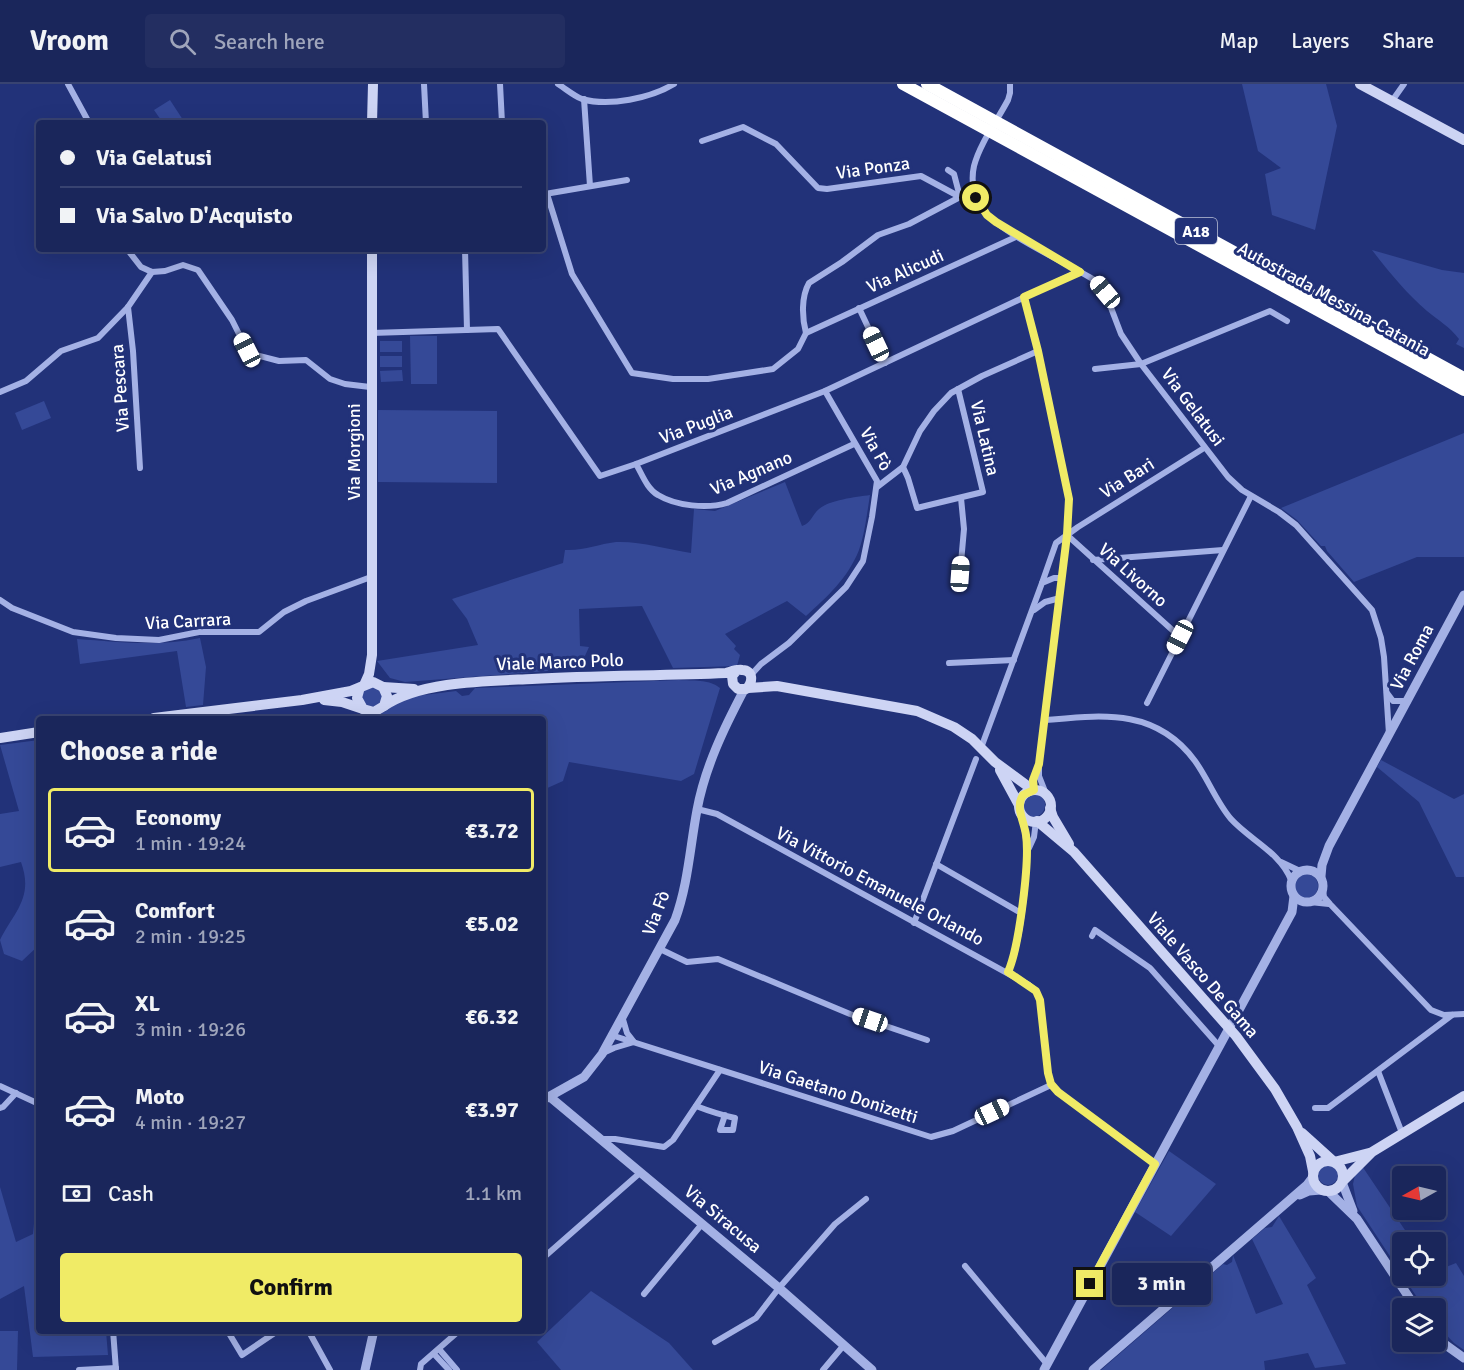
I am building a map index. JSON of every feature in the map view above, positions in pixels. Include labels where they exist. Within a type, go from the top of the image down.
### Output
[{"type":"highway","name":"Autostrada Messina-Catania","points":[[903,84],[1464,390]]},
{"type":"highway","points":[[915,84],[1464,385]]},
{"type":"highway","name":"Autostrada Messina-Catania","points":[[927,84],[1464,378]]},
{"type":"main road","points":[[372,120],[373,84]]},
{"type":"main road","points":[[1360,84],[1464,140]]},
{"type":"main road","name":"Via Morgioni","points":[[372,252],[370,387],[372,655]]},
{"type":"main road","points":[[366,712],[357,699],[369,674],[372,655]]},
{"type":"main road","points":[[372,655],[387,696],[380,712]]},
{"type":"main road","points":[[740,688],[732,678],[745,672],[777,686]]},
{"type":"main road","points":[[740,688],[752,683],[745,672]]},
{"type":"main road","name":"Viale Marco Polo","points":[[426,689],[495,680],[745,672]]},
{"type":"main road","points":[[696,674],[740,688],[777,686],[917,711],[954,727],[972,739],[995,762],[1034,790],[1042,792],[1049,803],[1053,817],[1074,852]]},
{"type":"main road","points":[[170,716],[302,700],[351,691],[373,682],[426,689]]},
{"type":"main road","points":[[302,700],[327,700],[366,712],[380,712],[395,698],[426,689]]},
{"type":"main road","points":[[0,736],[36,732]]},
{"type":"main road","points":[[995,762],[1020,810],[1028,820],[1037,821],[1047,816],[1049,803]]},
{"type":"main road","points":[[1020,810],[1023,795],[1034,790]]},
{"type":"main road","points":[[1037,821],[1074,852]]},
{"type":"main road","name":"Viale Vasco De Gama","points":[[1074,852],[1236,1036],[1275,1089],[1297,1127]]},
{"type":"main road","points":[[1297,1127],[1310,1156],[1315,1185],[1324,1191],[1335,1190],[1372,1152],[1464,1096]]},
{"type":"main road","points":[[1297,1127],[1342,1169],[1342,1181]]},
{"type":"main road","points":[[1313,1174],[1321,1162],[1333,1162],[1372,1152]]},
{"type":"street","points":[[68,84],[87,119]]},
{"type":"street","points":[[424,84],[426,120]]},
{"type":"street","points":[[500,84],[502,120]]},
{"type":"street","points":[[558,84],[584,99],[621,101],[660,93],[674,84]]},
{"type":"street","points":[[546,197],[572,274],[632,373],[673,379],[708,380],[773,369],[798,349],[806,333],[803,318],[806,289],[809,283],[878,235],[909,224],[960,197],[976,198],[972,180],[974,167],[978,154],[1008,100],[1010,84]]},
{"type":"street","points":[[1392,101],[1404,84]]},
{"type":"street","points":[[584,99],[590,186]]},
{"type":"street","name":"Via Ponza","points":[[702,141],[743,127],[776,144],[818,188],[827,189],[921,176],[960,197]]},
{"type":"street","points":[[948,170],[954,174],[960,197]]},
{"type":"street","points":[[546,194],[627,180]]},
{"type":"street","name":"Via Gelatusi","points":[[976,198],[987,215],[1017,236],[1096,281],[1105,292],[1121,334],[1141,364],[1235,485],[1296,525],[1372,610],[1381,638],[1389,734]]},
{"type":"street","name":"Via Alicudi","points":[[806,333],[1017,236]]},
{"type":"street","points":[[129,252],[141,267],[152,272],[165,271],[183,265],[198,270],[232,320],[247,350],[252,354],[279,361],[306,360],[330,379],[345,384],[370,387]]},
{"type":"street","points":[[465,252],[467,330]]},
{"type":"street","points":[[0,392],[26,381],[61,351],[98,338],[128,307],[152,272]]},
{"type":"street","name":"Via Puglia","points":[[371,333],[498,329],[600,476],[825,391],[1080,272]]},
{"type":"street","points":[[1024,297],[1038,351],[1069,499],[1060,598],[1039,764],[1039,776],[1049,803]]},
{"type":"street","name":"Via Pescara","points":[[128,307],[140,468]]},
{"type":"street","points":[[860,308],[885,363]]},
{"type":"street","points":[[1095,369],[1141,364],[1270,311],[1287,321]]},
{"type":"street","points":[[877,487],[903,467],[920,431],[951,393],[1038,351]]},
{"type":"street","name":"Via Latina","points":[[903,467],[917,507],[982,492],[958,389]]},
{"type":"street","name":"Via Fò","points":[[745,672],[761,664],[789,643],[846,587],[863,561],[877,482],[825,391]]},
{"type":"street","name":"Via Agnano","points":[[636,464],[650,488],[657,495],[673,501],[706,507],[727,503],[854,444]]},
{"type":"street","name":"Via Bari","points":[[1067,535],[1204,448]]},
{"type":"street","points":[[1147,703],[1251,495]]},
{"type":"street","points":[[960,574],[964,529],[961,498]]},
{"type":"street","points":[[981,748],[1056,543],[1067,535]]},
{"type":"street","name":"Via Livorno","points":[[1067,535],[1180,637]]},
{"type":"street","points":[[1093,560],[1223,550]]},
{"type":"street","name":"Via Carrara","points":[[0,600],[12,608],[73,632],[116,638],[159,640],[199,632],[259,632],[284,612],[306,601],[371,577]]},
{"type":"street","points":[[1042,583],[1054,578],[1062,578]]},
{"type":"street","name":"Via Roma","points":[[1329,846],[1464,595]]},
{"type":"street","points":[[1032,613],[1045,602],[1060,598]]},
{"type":"street","points":[[949,663],[1014,660]]},
{"type":"street","points":[[1385,687],[1389,699],[1408,701]]},
{"type":"street","name":"Via Fò","points":[[547,1098],[584,1077],[602,1054],[675,920],[681,903],[705,775],[740,688]]},
{"type":"street","points":[[965,1266],[1045,1367],[1292,912],[1294,896],[1290,887],[1291,880],[1280,861],[1232,819],[1193,758],[1163,731],[1149,723],[1132,718],[1103,715],[1046,720]]},
{"type":"street","points":[[914,923],[976,759]]},
{"type":"street","points":[[1034,790],[1033,780],[1039,764]]},
{"type":"street","name":"Via Vittorio Emanuele Orlando","points":[[697,809],[717,814],[1008,972],[1036,991],[1040,1000],[1051,1084]]},
{"type":"street","points":[[1008,972],[1013,962],[1021,913],[1027,852],[1026,835],[1020,810]]},
{"type":"street","points":[[1027,852],[1034,837],[1037,821]]},
{"type":"street","points":[[1034,837],[1036,834],[1051,834]]},
{"type":"street","points":[[1291,880],[1329,846]]},
{"type":"street","points":[[1329,846],[1322,865],[1324,897],[1431,1010],[1437,1014],[1464,1014]]},
{"type":"street","points":[[1280,861],[1321,876]]},
{"type":"street","points":[[936,864],[1021,913]]},
{"type":"street","points":[[1292,912],[1318,898],[1323,890]]},
{"type":"street","points":[[1294,896],[1308,902],[1330,904]]},
{"type":"street","points":[[1092,936],[1095,930],[1150,968],[1219,1046]]},
{"type":"street","points":[[660,949],[687,962],[718,958],[850,1014],[927,1040]]},
{"type":"street","points":[[1315,1107],[1328,1108],[1452,1015]]},
{"type":"street","points":[[602,1054],[634,1042],[627,1033],[622,1016]]},
{"type":"street","name":"Via Gaetano Donizetti","points":[[611,1035],[931,1137],[953,1131],[1051,1084]]},
{"type":"street","points":[[602,1139],[664,1147],[673,1140],[720,1070]]},
{"type":"street","points":[[1378,1071],[1402,1133]]},
{"type":"street","points":[[1051,1084],[1058,1092],[1155,1164]]},
{"type":"street","points":[[0,1086],[36,1103]]},
{"type":"street","points":[[0,1108],[16,1094]]},
{"type":"street","name":"Via Siracusa","points":[[547,1098],[602,1139],[779,1288],[872,1370]]},
{"type":"street","points":[[696,1106],[725,1115]]},
{"type":"street","points":[[546,1255],[641,1172]]},
{"type":"street","points":[[1093,1370],[1307,1185],[1313,1174]]},
{"type":"street","points":[[1342,1181],[1357,1219],[1409,1298]]},
{"type":"street","points":[[1290,1200],[1309,1191],[1324,1191],[1357,1219]]},
{"type":"street","points":[[715,1342],[756,1318],[835,1224],[866,1200]]},
{"type":"street","points":[[644,1294],[702,1224]]},
{"type":"street","points":[[79,1370],[116,1369],[113,1334]]},
{"type":"street","points":[[229,1334],[242,1356],[273,1334]]},
{"type":"street","points":[[310,1334],[330,1370]]},
{"type":"street","points":[[365,1370],[373,1334]]},
{"type":"street","points":[[420,1370],[421,1364],[456,1334]]},
{"type":"street","points":[[823,1370],[844,1345]]},
{"type":"street","points":[[1446,1345],[1464,1358]]},
{"type":"street","points":[[436,1352],[449,1370]]},
{"type":"street","points":[[436,1352],[457,1370]]},
{"type":"shaded area","points":[[1242,84],[1326,84],[1337,126],[1315,230],[1272,215],[1265,174],[1281,168],[1258,151]]},
{"type":"shaded area","points":[[170,100],[183,120],[161,120],[154,110]]},
{"type":"shaded area","points":[[1372,250],[1442,270],[1464,273],[1464,348],[1456,344],[1459,339],[1451,331],[1405,290]]},
{"type":"shaded area","points":[[410,336],[437,336],[437,384],[411,384]]},
{"type":"shaded area","points":[[380,341],[402,341],[402,352],[380,352]]},
{"type":"shaded area","points":[[380,356],[402,356],[402,367],[380,367]]},
{"type":"shaded area","points":[[402,370],[403,381],[381,382],[380,371]]},
{"type":"shaded area","points":[[44,401],[51,418],[22,430],[15,413]]},
{"type":"shaded area","points":[[378,410],[497,411],[497,483],[378,482]]},
{"type":"shaded area","points":[[1464,433],[1464,557],[1417,557],[1354,582],[1325,546],[1321,546],[1297,520],[1281,508]]},
{"type":"shaded area","points":[[785,482],[802,526],[829,503],[870,495],[863,537],[859,550],[843,578],[806,616],[787,601],[725,634],[736,646],[734,649],[740,655],[737,666],[673,668],[642,606],[579,609],[580,646],[589,647],[580,667],[574,669],[405,682],[390,678],[377,661],[478,645],[467,619],[452,599],[563,563],[565,550],[625,542],[691,553],[694,509],[715,511]]},
{"type":"shaded area","points":[[200,638],[206,667],[203,705],[186,707],[177,651],[80,664],[77,639],[154,643]]},
{"type":"shaded area","points":[[679,680],[706,682],[720,688],[694,774],[681,781],[569,762],[563,781],[546,789],[546,716],[381,716],[382,712],[408,697],[456,691],[462,696],[469,695],[475,688]]},
{"type":"shaded area","points":[[376,685],[384,697],[377,707],[365,706],[360,692]]},
{"type":"shaded area","points":[[36,740],[36,948],[22,961],[4,954],[0,940],[21,904],[25,885],[21,862],[0,867],[0,814],[19,811],[0,745]]},
{"type":"shaded area","points":[[1381,760],[1454,799],[1464,794],[1464,877],[1456,877],[1419,802],[1377,767]]},
{"type":"shaded area","points":[[1033,793],[1041,797],[1045,805],[1041,813],[1033,817],[1025,813],[1021,805],[1025,797]]},
{"type":"shaded area","points":[[1306,874],[1314,878],[1318,886],[1314,894],[1306,898],[1298,894],[1294,886],[1298,878]]},
{"type":"shaded area","points":[[1169,1151],[1216,1184],[1171,1236],[1135,1212]]},
{"type":"shaded area","points":[[1328,1165],[1335,1168],[1338,1175],[1335,1182],[1328,1185],[1321,1182],[1318,1175],[1321,1168]]},
{"type":"shaded area","points":[[1362,1166],[1392,1211],[1392,1220],[1398,1220],[1406,1232],[1392,1232],[1392,1260],[1357,1206],[1353,1184],[1355,1175]]},
{"type":"shaded area","points":[[0,1187],[16,1242],[33,1234],[36,1203],[36,1334],[106,1334],[108,1355],[33,1357],[24,1286],[0,1299]]},
{"type":"shaded area","points":[[1279,1216],[1316,1278],[1307,1285],[1346,1364],[1315,1368],[1308,1353],[1264,1361],[1265,1370],[1101,1370],[1223,1264],[1227,1265],[1232,1262],[1233,1255],[1256,1314],[1283,1304],[1252,1239],[1265,1228],[1272,1227]]},
{"type":"shaded area","points":[[1456,1263],[1464,1276],[1464,1350],[1446,1335],[1446,1298],[1417,1298],[1409,1286],[1446,1286],[1446,1267]]},
{"type":"shaded area","points":[[591,1291],[669,1343],[693,1370],[561,1370],[537,1342]]},
{"type":"shaded area","points":[[0,1331],[18,1331],[17,1370],[0,1370]]},
{"type":"route","points":[[976,198],[987,215],[996,222],[1080,272],[1024,297],[1038,351],[1069,499],[1060,598],[1039,764],[1033,780],[1034,790],[1023,795],[1019,806],[1026,835],[1027,852],[1021,913],[1013,962],[1008,972],[1036,991],[1040,1000],[1051,1084],[1058,1092],[1155,1164],[1090,1284]]}]
